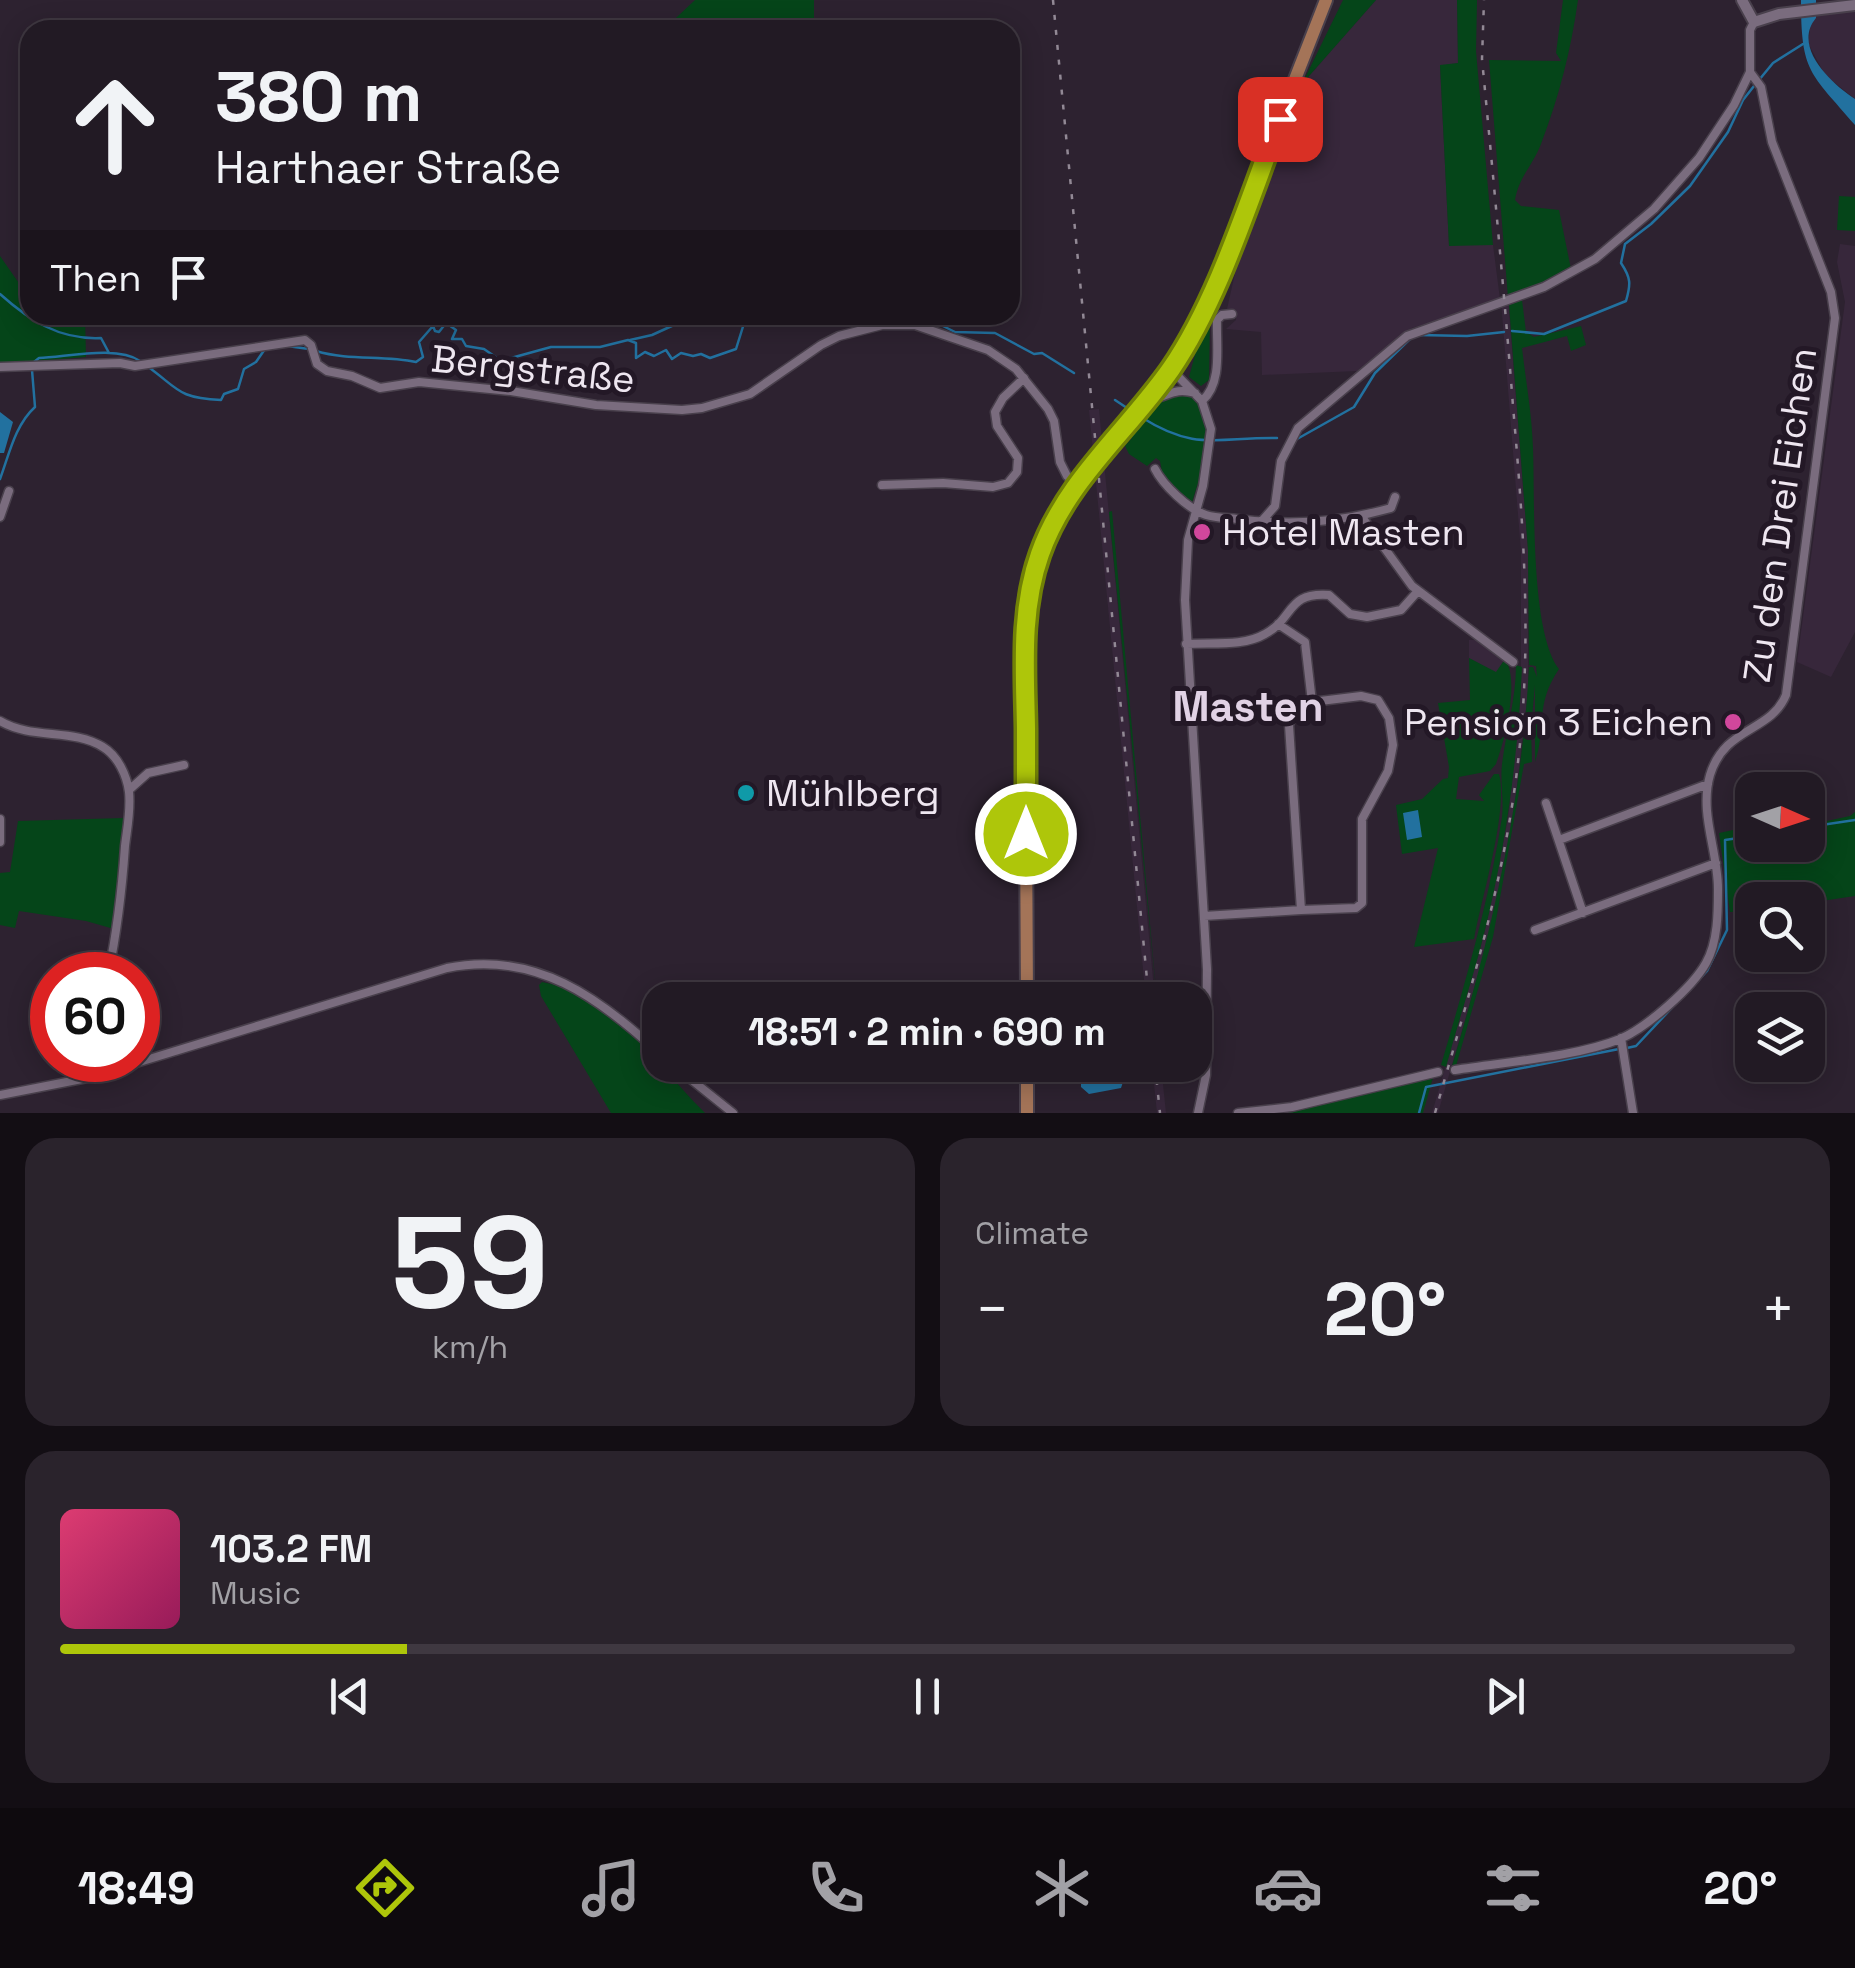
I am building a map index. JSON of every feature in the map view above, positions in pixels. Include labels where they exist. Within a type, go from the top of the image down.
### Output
[{"type":"main road","points":[[1027,982],[1027,611],[1040,554],[1056,516],[1077,484],[1171,369],[1211,294],[1326,0]]},
{"type":"main road","points":[[1027,1082],[1027,1113]]},
{"type":"street","points":[[1742,0],[1754,22]]},
{"type":"street","points":[[1261,522],[1275,506],[1281,460],[1298,428],[1412,332],[1544,287],[1609,248],[1654,209],[1690,170],[1756,80],[1750,30],[1754,22],[1778,14],[1849,6]]},
{"type":"street","name":"Zu den Drei Eichen","points":[[1708,784],[1728,743],[1778,710],[1788,684],[1835,318],[1827,279],[1772,142],[1756,80]]},
{"type":"street","points":[[1199,397],[1213,389],[1216,378],[1217,320],[1232,314]]},
{"type":"street","name":"Bergstraße","points":[[0,367],[144,364],[299,340],[327,371],[380,388],[418,382],[659,410],[702,408],[750,394],[839,336],[888,325]]},
{"type":"street","name":"Bergstraße","points":[[911,325],[988,350],[1024,378],[1048,409],[1054,421],[1060,462],[1067,476],[1077,484]]},
{"type":"street","points":[[1171,369],[1199,397],[1210,417],[1211,442],[1186,557],[1186,644],[1208,1042],[1198,1113]]},
{"type":"street","points":[[882,485],[943,483],[993,487],[1008,483],[1017,472],[1018,458],[997,426],[995,412],[1002,398],[1024,378]]},
{"type":"street","points":[[1140,408],[1178,389],[1199,397]]},
{"type":"street","points":[[1154,468],[1196,510],[1206,515],[1261,522],[1314,523],[1362,517],[1391,508],[1395,496]]},
{"type":"street","points":[[0,516],[9,491]]},
{"type":"street","points":[[1362,517],[1407,581],[1513,662]]},
{"type":"street","points":[[1186,644],[1250,640],[1278,624],[1294,604],[1308,595],[1329,595],[1350,614],[1368,617],[1401,610],[1418,591]]},
{"type":"street","points":[[1278,624],[1305,642],[1312,702]]},
{"type":"street","points":[[1204,916],[1356,908],[1362,903],[1362,819],[1388,771],[1393,745],[1390,718],[1378,700],[1361,696],[1312,702],[1295,709],[1289,725],[1301,910]]},
{"type":"street","points":[[0,721],[28,733],[102,746],[120,766],[129,790],[121,904],[112,952]]},
{"type":"street","points":[[129,790],[148,773],[184,765]]},
{"type":"street","points":[[1456,1070],[1622,1045],[1706,964],[1716,924],[1716,863],[1708,819],[1708,784],[1559,840]]},
{"type":"street","points":[[1546,803],[1583,912]]},
{"type":"street","points":[[0,819],[0,842]]},
{"type":"street","points":[[1535,930],[1716,863]]},
{"type":"street","points":[[160,1056],[465,964],[520,970],[561,981],[588,994],[642,1037]]},
{"type":"street","points":[[1622,1045],[1634,1113]]},
{"type":"street","points":[[1238,1113],[1305,1104],[1438,1072]]},
{"type":"street","points":[[0,1096],[68,1082]]},
{"type":"street","points":[[694,1082],[733,1113]]},
{"type":"street","points":[[1019,1113],[1025,1082]]},
{"type":"shaded area","points":[[1376,0],[1457,0],[1458,63],[1440,66],[1449,245],[1493,245],[1500,299],[1508,298],[1528,550],[1528,692],[1513,820],[1489,937],[1438,1113],[1432,1113],[1484,935],[1508,819],[1521,692],[1521,552],[1501,301],[1412,328],[1357,371],[1262,375],[1261,332],[1226,329],[1236,320],[1236,310],[1227,309],[1243,238],[1302,84]]},
{"type":"shaded area","points":[[1855,0],[1855,99],[1825,75],[1808,43],[1816,3]]},
{"type":"shaded area","points":[[1840,244],[1855,246],[1855,632],[1831,677],[1797,662],[1845,302],[1837,262]]},
{"type":"shaded area","points":[[1099,409],[1153,982],[1144,982],[1089,410]]},
{"type":"shaded area","points":[[1469,640],[1480,640],[1505,659],[1496,673],[1469,658]]},
{"type":"shaded area","points":[[1154,1082],[1163,1082],[1166,1113],[1157,1113]]},
{"type":"green space","points":[[695,0],[814,0],[814,20],[674,20]]},
{"type":"green space","points":[[1343,0],[1376,0],[1302,84]]},
{"type":"green space","points":[[1457,0],[1477,0],[1476,51],[1493,245],[1449,246],[1440,65],[1458,63]]},
{"type":"green space","points":[[1563,0],[1578,0],[1568,55],[1538,151],[1515,200],[1521,206],[1559,210],[1571,269],[1508,298],[1489,60],[1561,61],[1556,53]]},
{"type":"green space","points":[[1839,196],[1855,197],[1855,231],[1837,230]]},
{"type":"green space","points":[[0,256],[20,285],[20,325],[85,325],[86,357],[0,364]]},
{"type":"green space","points":[[1522,300],[1526,332],[1534,337],[1581,326],[1586,345],[1571,351],[1567,336],[1522,348],[1532,436],[1539,596],[1543,626],[1559,669],[1546,694],[1535,762],[1535,685],[1532,762],[1524,764],[1493,937],[1456,1066],[1452,1066],[1480,968],[1512,819],[1529,667],[1533,667],[1537,677],[1536,666],[1529,665],[1528,550],[1509,305]]},
{"type":"green space","points":[[1210,318],[1209,380],[1201,386],[1189,377]]},
{"type":"green space","points":[[1186,394],[1205,414],[1207,428],[1204,460],[1192,503],[1163,477],[1160,461],[1156,458],[1147,466],[1129,454],[1125,446],[1132,438],[1128,433],[1154,407]]},
{"type":"green space","points":[[1112,511],[1155,982],[1155,982],[1109,512]]},
{"type":"green space","points":[[1469,658],[1496,672],[1505,659],[1511,681],[1507,726],[1496,764],[1490,771],[1459,777],[1456,799],[1484,801],[1479,795],[1494,774],[1499,774],[1500,809],[1493,855],[1474,939],[1414,947],[1438,848],[1402,854],[1396,805],[1422,799],[1448,778],[1438,703],[1470,700]]},
{"type":"green space","points":[[1516,665],[1522,667],[1520,701],[1505,835],[1484,934],[1446,1067],[1441,1065],[1476,942],[1497,849],[1502,764]]},
{"type":"green space","points":[[1855,812],[1855,896],[1825,900],[1825,882],[1735,882],[1735,912],[1730,912],[1719,833],[1735,830],[1735,862],[1825,862],[1825,821]]},
{"type":"green space","points":[[124,818],[114,929],[19,911],[15,928],[0,925],[0,873],[10,872],[18,821]]},
{"type":"green space","points":[[542,982],[568,990],[613,1017],[642,1044],[642,1082],[677,1082],[705,1113],[611,1113],[541,996]]},
{"type":"green space","points":[[1434,1074],[1423,1113],[1266,1113],[1403,1085]]},
{"type":"water","points":[[1801,0],[1816,0],[1816,18],[1810,29],[1811,52],[1835,84],[1855,99],[1855,125],[1811,70],[1803,43]]},
{"type":"water","points":[[0,412],[13,422],[4,453],[0,453]]},
{"type":"water","points":[[1418,810],[1422,837],[1407,840],[1403,813]]},
{"type":"water","points":[[1081,1082],[1123,1082],[1121,1088],[1089,1094]]},
{"type":"waterway","points":[[1759,80],[1773,63],[1803,44]]},
{"type":"waterway","points":[[1512,331],[1544,334],[1626,301],[1629,281],[1621,263],[1625,244],[1690,186],[1754,86]]},
{"type":"waterway","points":[[0,294],[20,310]]},
{"type":"waterway","points":[[44,325],[72,336],[101,338],[109,353]]},
{"type":"waterway","points":[[316,351],[416,362],[423,357],[419,342],[433,326],[439,332],[444,325]]},
{"type":"waterway","points":[[449,325],[456,330],[452,339],[462,339],[466,346],[484,349],[497,358],[551,347],[600,347],[628,340],[636,343],[636,358],[645,352],[654,356],[666,350],[672,359],[681,353],[710,358],[736,349],[744,325]]},
{"type":"waterway","points":[[630,340],[674,325]]},
{"type":"waterway","points":[[941,325],[955,332],[995,333],[1034,354],[1042,353],[1074,373]]},
{"type":"waterway","points":[[1419,335],[1504,332]]},
{"type":"waterway","points":[[1297,439],[1354,407],[1375,373],[1412,337]]},
{"type":"waterway","points":[[287,346],[309,349]]},
{"type":"waterway","points":[[147,366],[187,394],[221,400],[224,394],[238,389],[244,369],[256,362],[265,349]]},
{"type":"waterway","points":[[34,362],[39,358],[105,353],[140,361]]},
{"type":"waterway","points":[[0,479],[18,431],[35,407],[32,370]]},
{"type":"waterway","points":[[1115,400],[1130,410]]},
{"type":"waterway","points":[[1141,417],[1193,439],[1277,438]]},
{"type":"waterway","points":[[1825,824],[1855,820]]},
{"type":"waterway","points":[[1695,984],[1707,971],[1727,930],[1725,840],[1735,839]]},
{"type":"waterway","points":[[1627,1048],[1636,1046],[1682,997]]},
{"type":"waterway","points":[[1419,1113],[1426,1087],[1619,1049]]},
{"type":"railway","points":[[1053,0],[1147,982]]},
{"type":"railway","points":[[1435,1113],[1485,935],[1505,845],[1519,753],[1525,666],[1523,536],[1482,59],[1484,0]]},
{"type":"railway","points":[[1157,1082],[1160,1113]]},
{"type":"place","name":"Hotel Masten","points":[[1202,532]]},
{"type":"place","name":"Pension 3 Eichen","points":[[1733,722]]},
{"type":"place","name":"Mühlberg","points":[[746,793]]},
{"type":"district","name":"Masten","points":[[1248,706]]},
{"type":"route","points":[[1026,834],[1024,662],[1027,611],[1040,554],[1056,516],[1088,468],[1171,369],[1190,336],[1211,294],[1280,119]]}]
